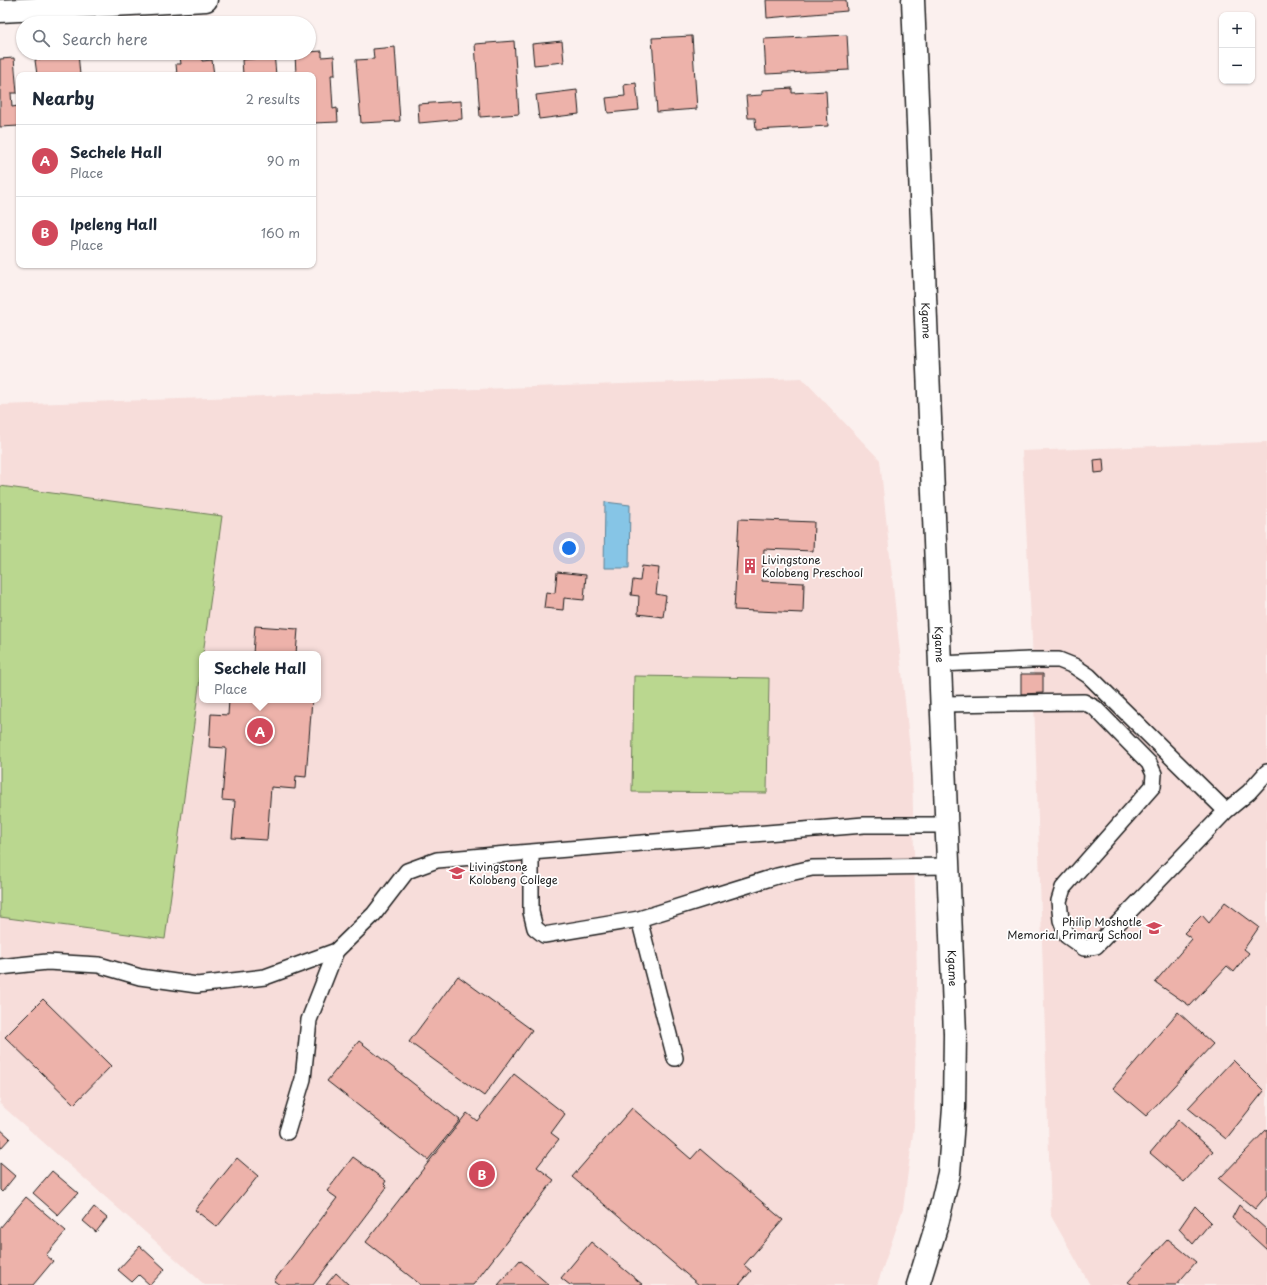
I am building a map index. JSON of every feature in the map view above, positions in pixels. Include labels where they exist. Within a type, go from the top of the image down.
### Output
[{"type":"street","points":[[0,11],[194,0]]},
{"type":"street","name":"Kgame","points":[[913,0],[955,1034],[954,1108],[949,1173],[937,1224],[918,1285]]},
{"type":"lane","points":[[940,664],[1059,660],[1074,666],[1089,676],[1226,811]]},
{"type":"lane","points":[[942,704],[1084,702],[1094,708],[1149,763],[1154,774],[1153,786],[1063,888],[1060,901],[1061,920],[1067,936],[1084,948],[1096,946],[1226,811],[1249,792],[1267,772]]},
{"type":"lane","points":[[0,967],[48,962],[98,965],[140,977],[197,985],[265,977],[336,951],[374,914],[406,870],[436,860],[864,825],[947,825]]},
{"type":"lane","points":[[531,852],[531,912],[535,928],[544,935],[639,919],[777,876],[812,868],[948,866]]},
{"type":"lane","points":[[639,919],[674,1058]]},
{"type":"lane","points":[[287,1132],[304,1079],[309,1020],[336,951]]},
{"type":"shaded area","name":"Livingstone Kolobeng College","points":[[802,378],[880,460],[912,769],[917,977],[914,1126],[903,1209],[877,1285],[205,1285],[0,1104],[0,405]]},
{"type":"shaded area","name":"Philip Moshotle Memorial Primary School","points":[[1267,442],[1267,1285],[1090,1285],[1051,1216],[1032,639],[1022,451]]},
{"type":"green space","points":[[0,486],[222,516],[203,651],[199,651],[199,686],[165,939],[0,917]]},
{"type":"green space","points":[[634,676],[769,678],[767,793],[632,792]]},
{"type":"water","points":[[605,502],[630,505],[629,568],[604,568]]},
{"type":"building","points":[[766,0],[846,0],[847,11],[767,18]]},
{"type":"building","points":[[847,35],[849,70],[766,74],[764,39]]},
{"type":"building","points":[[692,36],[697,109],[657,112],[652,38]]},
{"type":"building","points":[[514,41],[519,114],[480,117],[475,44]]},
{"type":"building","points":[[562,41],[564,62],[534,65],[532,44]]},
{"type":"building","points":[[395,47],[400,121],[361,123],[356,60],[374,59],[373,49]]},
{"type":"building","points":[[316,51],[322,51],[322,57],[334,56],[335,75],[331,75],[333,109],[337,108],[338,122],[316,123],[316,72],[296,72],[295,60],[316,60]]},
{"type":"building","points":[[14,58],[16,93],[11,93],[12,107],[16,106],[16,126],[0,127],[0,59]]},
{"type":"building","points":[[35,60],[79,60],[80,72],[37,72]]},
{"type":"building","points":[[180,60],[212,60],[214,72],[177,72],[176,64],[181,64]]},
{"type":"building","points":[[242,60],[275,60],[276,72],[243,72]]},
{"type":"building","points":[[636,83],[639,110],[608,113],[606,98],[625,96],[624,85]]},
{"type":"building","points":[[792,88],[792,93],[826,91],[828,126],[756,130],[755,118],[748,118],[746,96],[762,95],[762,90]]},
{"type":"building","points":[[577,90],[579,114],[539,119],[536,95]]},
{"type":"building","points":[[461,101],[462,119],[419,123],[418,104]]},
{"type":"building","points":[[1103,459],[1104,472],[1095,473],[1094,460]]},
{"type":"building","name":"Livingstone Kolobeng Preschool","points":[[739,519],[814,522],[813,551],[764,549],[762,581],[804,583],[803,613],[734,610]]},
{"type":"building","points":[[642,566],[659,568],[656,594],[666,596],[663,617],[638,614],[639,596],[631,595],[633,580],[640,581]]},
{"type":"building","points":[[557,572],[586,575],[584,600],[564,598],[563,610],[544,608],[546,592],[555,593]]},
{"type":"building","points":[[255,626],[298,629],[296,651],[253,651]]},
{"type":"building","points":[[1021,674],[1043,674],[1043,693],[1021,694]]},
{"type":"building","points":[[229,703],[312,703],[306,777],[296,776],[295,789],[271,787],[267,840],[232,838],[235,801],[222,800],[226,748],[209,747],[211,714],[228,715]]},
{"type":"building","points":[[1225,902],[1259,927],[1244,949],[1249,953],[1234,972],[1227,966],[1190,1006],[1155,982],[1192,939],[1184,933],[1202,915],[1209,923]]},
{"type":"building","points":[[458,976],[532,1030],[484,1096],[409,1042]]},
{"type":"building","points":[[43,999],[111,1066],[74,1104],[5,1037]]},
{"type":"building","points":[[1178,1012],[1213,1044],[1146,1116],[1113,1088]]},
{"type":"building","points":[[359,1041],[460,1120],[428,1160],[327,1081]]},
{"type":"building","points":[[1233,1060],[1264,1091],[1226,1139],[1188,1108]]},
{"type":"building","points":[[514,1074],[565,1114],[551,1133],[559,1139],[537,1167],[554,1180],[473,1285],[421,1285],[366,1242],[467,1113],[477,1121]]},
{"type":"building","points":[[632,1108],[691,1159],[700,1149],[783,1220],[744,1265],[751,1271],[739,1285],[699,1285],[572,1177]]},
{"type":"building","points":[[1178,1120],[1213,1151],[1184,1182],[1150,1153]]},
{"type":"building","points":[[0,1129],[10,1138],[0,1149]]},
{"type":"building","points":[[1267,1129],[1267,1195],[1255,1209],[1219,1179]]},
{"type":"building","points":[[353,1157],[386,1181],[384,1184],[387,1187],[313,1285],[280,1285],[274,1281],[337,1198],[327,1191]]},
{"type":"building","points":[[237,1158],[258,1176],[217,1227],[195,1210]]},
{"type":"building","points":[[0,1163],[15,1176],[2,1192],[0,1190]]},
{"type":"building","points":[[52,1171],[78,1193],[58,1215],[33,1193]]},
{"type":"building","points":[[26,1197],[66,1231],[46,1255],[53,1261],[33,1285],[0,1285],[0,1228]]},
{"type":"building","points":[[1239,1205],[1267,1230],[1267,1250],[1232,1218]]},
{"type":"building","points":[[1195,1206],[1211,1222],[1193,1244],[1179,1229]]},
{"type":"building","points":[[94,1207],[107,1218],[96,1232],[83,1221]]},
{"type":"building","points":[[1168,1239],[1196,1262],[1176,1285],[1133,1285],[1128,1282]]},
{"type":"building","points":[[591,1242],[643,1285],[570,1285],[561,1278]]},
{"type":"building","points":[[140,1246],[165,1269],[150,1285],[139,1275],[132,1282],[118,1270]]},
{"type":"building","points":[[520,1260],[549,1285],[498,1285]]},
{"type":"building","points":[[336,1273],[349,1285],[326,1285]]},
{"type":"place","name":"Livingstone Kolobeng Preschool","points":[[750,566]]},
{"type":"place","name":"Sechele Hall","points":[[260,731]]},
{"type":"place","name":"Livingstone Kolobeng College","points":[[457,873]]},
{"type":"place","name":"Philip Moshotle Memorial Primary School","points":[[1154,928]]},
{"type":"place","name":"Ipeleng Hall","points":[[482,1174]]}]
